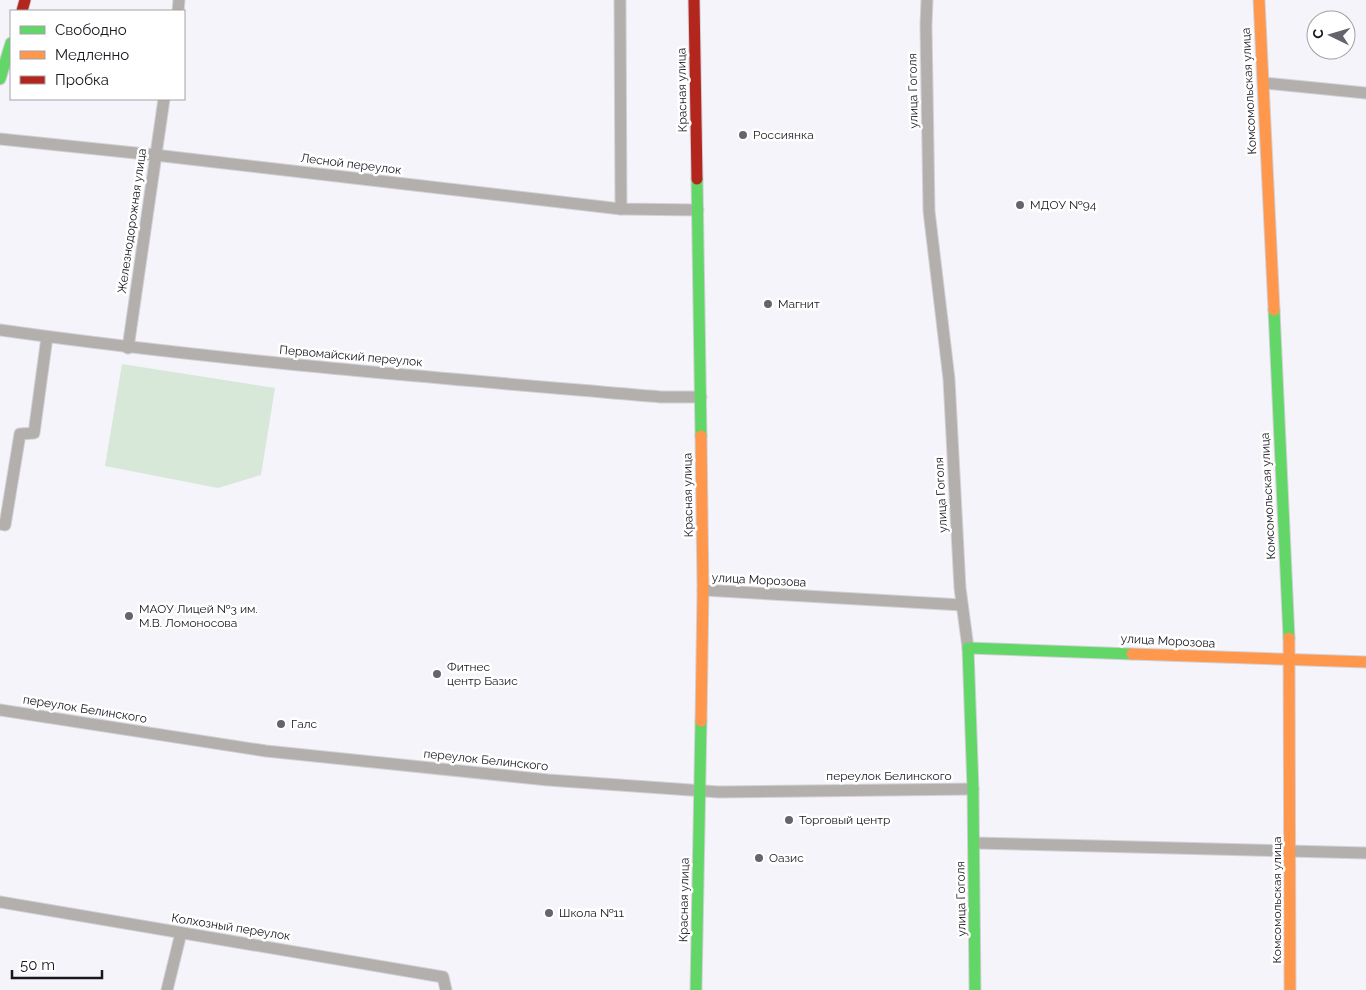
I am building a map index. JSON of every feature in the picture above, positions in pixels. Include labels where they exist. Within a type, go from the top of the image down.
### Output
[{"type":"street","points":[[620,0],[621,209]]},
{"type":"street","name":"Красная улица","points":[[694,0],[704,590],[696,990]]},
{"type":"street","name":"улица Гоголя","points":[[928,0],[926,25],[929,211],[949,379],[960,588],[968,648],[973,789],[975,990]]},
{"type":"street","name":"Комсомольская улица","points":[[1259,0],[1290,661],[1290,990]]},
{"type":"street","points":[[0,79],[10,47]]},
{"type":"street","points":[[1264,83],[1366,93]]},
{"type":"street","name":"Железнодорожная улица","points":[[128,348],[164,100]]},
{"type":"street","name":"Лесной переулок","points":[[0,139],[621,209],[698,210]]},
{"type":"street","name":"Первомайский переулок","points":[[0,330],[128,348],[327,368],[661,397],[701,397]]},
{"type":"street","points":[[2,525],[20,434],[34,433],[47,337]]},
{"type":"street","name":"улица Морозова","points":[[704,590],[962,605]]},
{"type":"street","name":"улица Морозова","points":[[968,648],[1067,650],[1290,661],[1366,662]]},
{"type":"street","name":"переулок Белинского","points":[[0,710],[303,756],[548,780],[699,791],[973,789]]},
{"type":"street","points":[[974,844],[1366,853]]},
{"type":"street","name":"Колхозный переулок","points":[[0,902],[443,976],[446,990]]},
{"type":"street","points":[[167,990],[181,933]]},
{"type":"green space","points":[[122,364],[275,388],[261,475],[218,488],[105,466]]},
{"type":"traffic: fast","points":[[0,79],[10,46]]},
{"type":"traffic: fast","points":[[697,179],[701,436]]},
{"type":"traffic: fast","points":[[1274,310],[1289,638]]},
{"type":"traffic: fast","points":[[975,990],[973,789],[968,648],[1132,654]]},
{"type":"traffic: fast","points":[[696,990],[701,721]]},
{"type":"traffic: slow","points":[[1259,0],[1274,310]]},
{"type":"traffic: slow","points":[[701,436],[703,590],[701,721]]},
{"type":"traffic: slow","points":[[1289,638],[1290,990]]},
{"type":"traffic: slow","points":[[1132,654],[1366,662]]},
{"type":"traffic: jam","points":[[22,10],[25,0]]},
{"type":"traffic: jam","points":[[694,0],[697,179]]},
{"type":"place","name":"Россиянка","points":[[743,135]]},
{"type":"place","name":"МДОУ №94","points":[[1020,205]]},
{"type":"place","name":"Магнит","points":[[768,304]]},
{"type":"place","name":"МАОУ Лицей №3 им. М.В. Ломоносова","points":[[129,616]]},
{"type":"place","name":"Фитнес центр Базис","points":[[437,674]]},
{"type":"place","name":"Галс","points":[[281,724]]},
{"type":"place","name":"Торговый центр","points":[[789,820]]},
{"type":"place","name":"Оазис","points":[[759,858]]},
{"type":"place","name":"Школа №11","points":[[549,913]]}]
